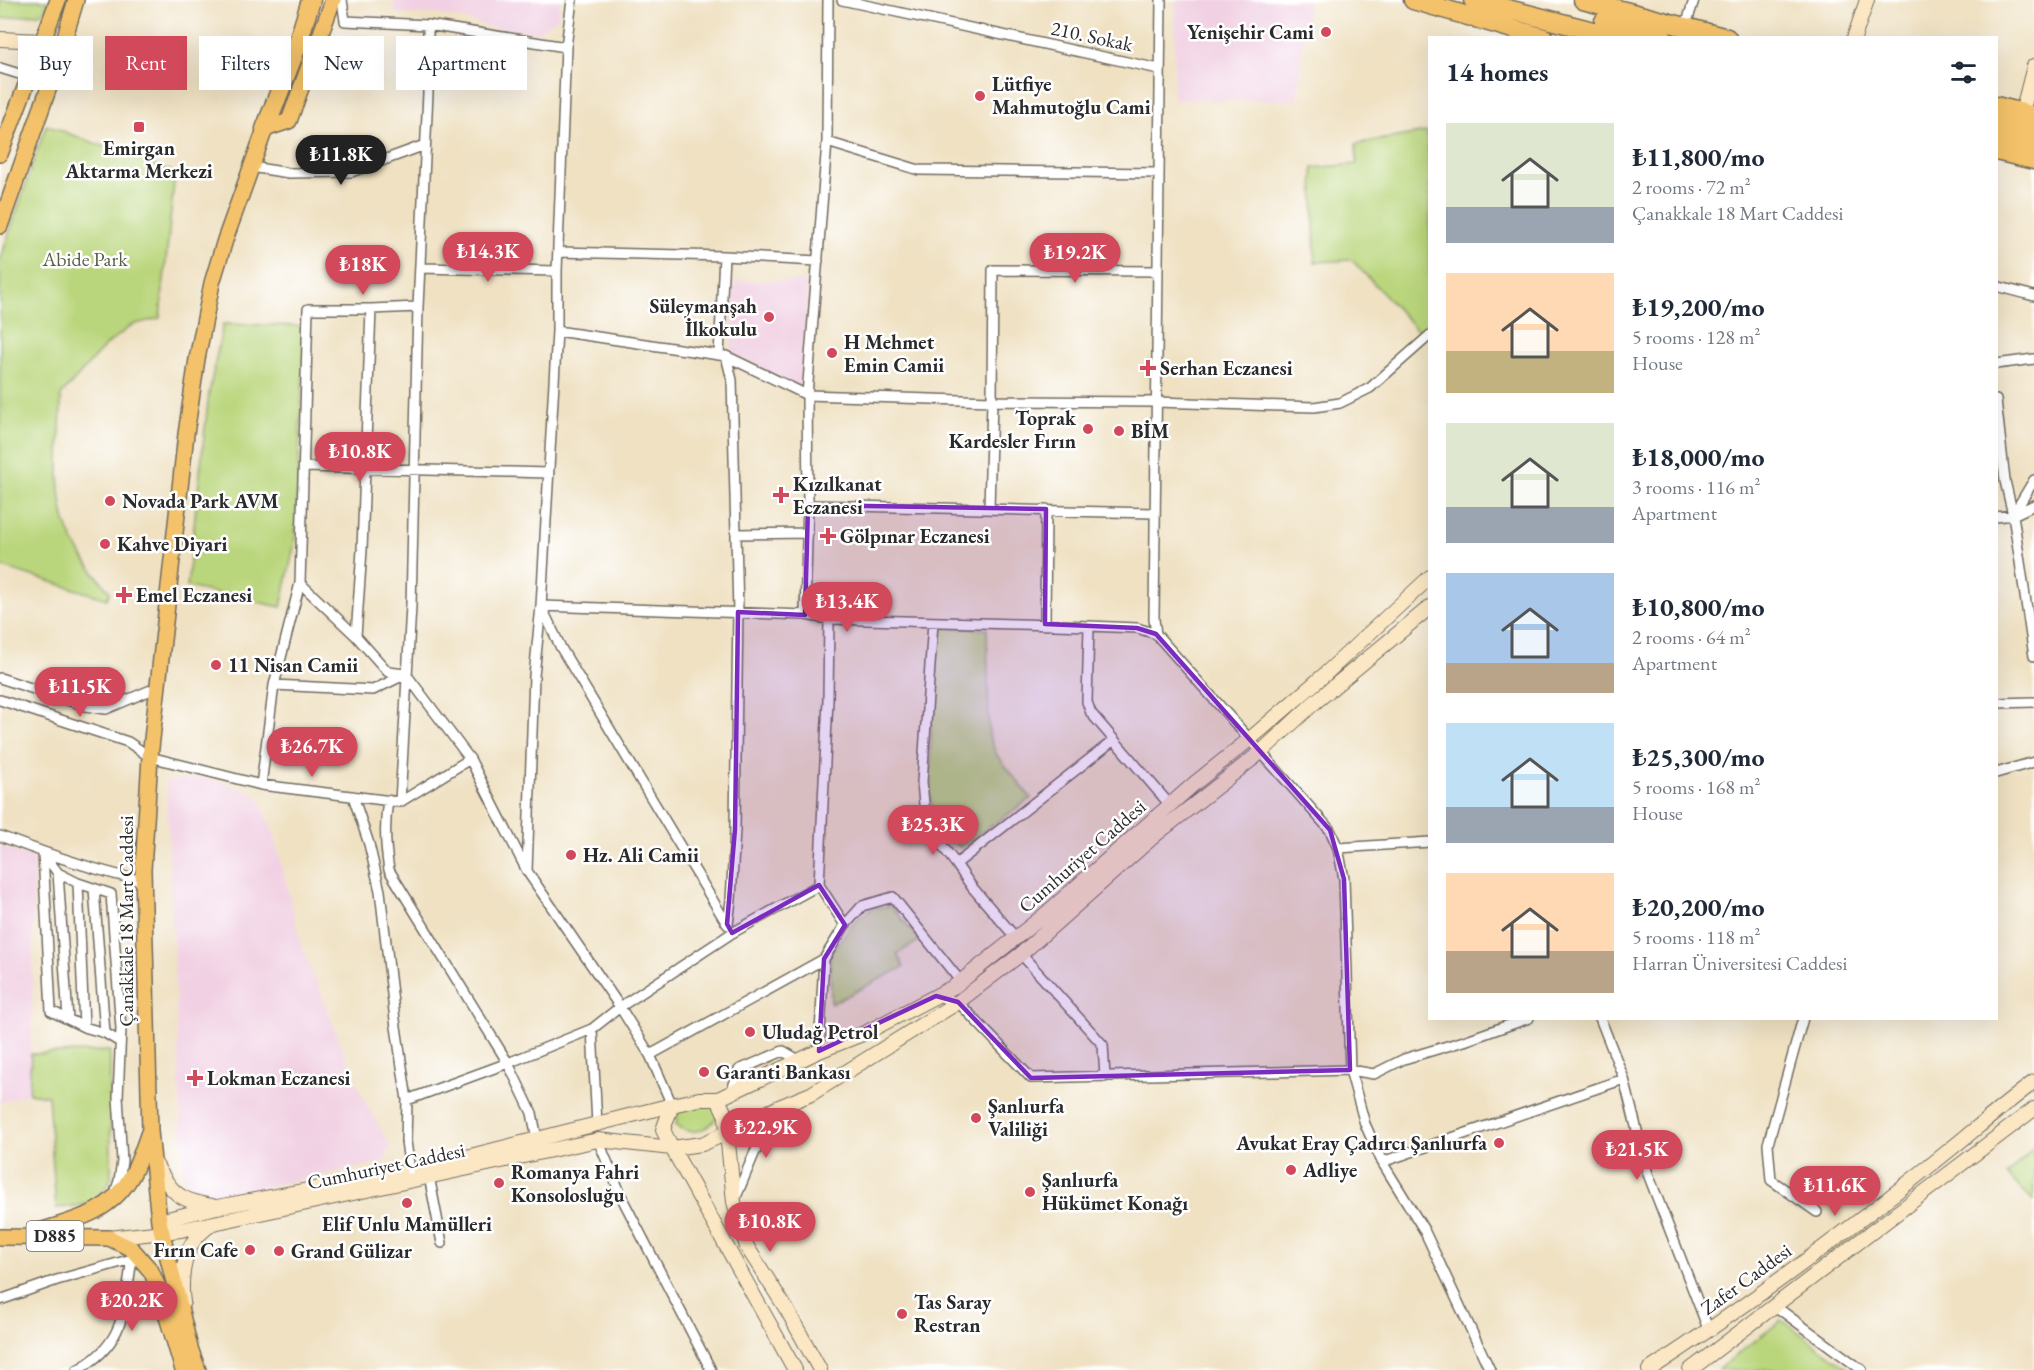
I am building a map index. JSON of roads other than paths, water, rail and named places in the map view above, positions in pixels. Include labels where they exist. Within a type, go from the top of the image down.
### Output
[{"type":"highway","points":[[265,129],[296,49],[311,0]]},
{"type":"highway","points":[[1413,0],[1526,35]]},
{"type":"highway","points":[[1473,0],[1612,36]]},
{"type":"highway","points":[[1528,0],[1656,36]]},
{"type":"highway","points":[[1583,0],[1686,25],[1721,36]]},
{"type":"highway","points":[[1998,106],[2028,114]]},
{"type":"highway","points":[[1998,120],[2034,129]]},
{"type":"highway","points":[[1998,135],[2034,144]]},
{"type":"highway","points":[[1998,151],[2034,160]]},
{"type":"main road","points":[[43,36],[58,0]]},
{"type":"main road","points":[[0,226],[54,73],[76,0]]},
{"type":"main road","points":[[265,129],[289,121],[333,0]]},
{"type":"main road","points":[[1855,36],[1867,0]]},
{"type":"main road","points":[[1865,36],[1873,0]]},
{"type":"main road","points":[[0,39],[18,40]]},
{"type":"main road","points":[[2028,114],[2034,66]]},
{"type":"main road","points":[[0,154],[24,90]]},
{"type":"main road","name":"Çanakkale 18 Mart Caddesi","points":[[198,1370],[190,1348],[160,1227],[150,1131],[143,870],[150,757],[186,434],[197,359],[212,283],[250,167],[265,129]]},
{"type":"main road","name":"Cumhuriyet Caddesi","points":[[718,1099],[819,1051],[866,1033],[961,982],[1016,938],[1323,676],[1428,579]]},
{"type":"main road","name":"Cumhuriyet Caddesi","points":[[727,1133],[779,1107],[812,1094],[958,1002],[1021,954],[1154,836],[1261,752],[1314,703],[1428,609]]},
{"type":"main road","name":"Zafer Caddesi","points":[[1649,1370],[1709,1331],[1925,1169],[2034,1082]]},
{"type":"main road","points":[[795,1370],[663,1130],[672,1105],[699,1099],[718,1099],[726,1116],[734,1202],[747,1247],[820,1370]]},
{"type":"main road","name":"Cumhuriyet Caddesi","points":[[109,1238],[160,1227],[217,1207],[411,1171],[672,1105]]},
{"type":"main road","name":"Zafer Caddesi","points":[[1690,1370],[2034,1109]]},
{"type":"main road","points":[[25,1236],[84,1218],[111,1201],[132,1175],[150,1131]]},
{"type":"main road","points":[[672,1148],[702,1144],[727,1133]]},
{"type":"main road","name":"Cumhuriyet Caddesi","points":[[160,1227],[212,1223],[598,1140],[672,1148]]},
{"type":"main road","points":[[154,1162],[170,1188],[189,1202],[217,1207]]},
{"type":"main road","points":[[190,1348],[181,1293],[184,1267],[189,1248],[212,1223]]},
{"type":"main road","name":"D885","points":[[0,1237],[109,1238],[132,1249],[151,1271],[158,1287],[183,1370]]},
{"type":"street","points":[[342,0],[345,21],[428,25],[566,46]]},
{"type":"street","points":[[527,871],[534,676],[541,606],[557,331],[557,271],[566,46],[572,0]]},
{"type":"street","points":[[805,615],[808,533],[807,395],[827,142],[828,0]]},
{"type":"street","name":"210. Sokak","points":[[842,0],[1159,69]]},
{"type":"street","points":[[1156,634],[1154,513],[1161,0]]},
{"type":"street","points":[[1686,25],[1694,0]]},
{"type":"street","points":[[400,802],[411,606],[418,307],[428,93],[428,25]]},
{"type":"street","points":[[0,68],[18,74]]},
{"type":"street","points":[[827,142],[919,170],[1158,173]]},
{"type":"street","points":[[250,167],[289,173],[351,172],[425,145]]},
{"type":"street","points":[[558,252],[818,261]]},
{"type":"street","points":[[724,256],[722,356],[732,380],[738,612],[735,829],[731,900],[727,924]]},
{"type":"street","points":[[420,268],[557,271]]},
{"type":"street","points":[[989,508],[993,270],[1158,271]]},
{"type":"street","points":[[1998,287],[2034,296]]},
{"type":"street","points":[[261,785],[274,685],[300,583],[308,309],[418,307]]},
{"type":"street","points":[[356,636],[362,550],[370,309]]},
{"type":"street","points":[[557,331],[722,356],[807,395],[1314,407],[1340,403],[1370,388],[1428,336]]},
{"type":"street","points":[[1998,364],[2034,359]]},
{"type":"street","points":[[1998,432],[2001,481],[2013,515],[2034,656]]},
{"type":"street","points":[[305,467],[549,473]]},
{"type":"street","points":[[2013,515],[2034,480]]},
{"type":"street","points":[[808,505],[1154,513]]},
{"type":"street","points":[[1998,517],[2013,515],[2034,505]]},
{"type":"street","points":[[1045,624],[1046,509]]},
{"type":"street","points":[[736,534],[808,533]]},
{"type":"street","points":[[300,583],[356,636],[388,672],[406,674],[470,759],[527,871],[650,1055],[672,1105]]},
{"type":"street","points":[[541,606],[805,615],[829,619],[1137,628],[1156,634],[1330,830],[1338,848],[1344,879],[1350,1070],[1365,1124],[1382,1162],[1424,1230],[1490,1370]]},
{"type":"street","points":[[541,606],[561,648],[732,933]]},
{"type":"street","points":[[829,619],[828,700],[819,885],[845,925]]},
{"type":"street","points":[[933,622],[922,782],[929,828],[972,887],[1016,938]]},
{"type":"street","points":[[1089,626],[1087,702],[1092,713],[1170,805]]},
{"type":"street","points":[[274,685],[373,690],[406,674]]},
{"type":"street","points":[[0,678],[86,706],[106,709],[158,687]]},
{"type":"street","points":[[0,700],[128,742],[150,757],[261,785],[400,802],[470,759]]},
{"type":"street","points":[[1998,703],[2034,702]]},
{"type":"street","points":[[956,864],[1114,740]]},
{"type":"street","points":[[1998,772],[2034,762]]},
{"type":"street","points":[[353,796],[366,833],[380,891],[407,1100],[406,1141],[411,1171]]},
{"type":"street","points":[[388,800],[385,848],[389,870],[508,1064],[532,1113],[537,1139]]},
{"type":"street","points":[[0,837],[43,853],[122,877],[144,881]]},
{"type":"street","points":[[1338,848],[1428,842]]},
{"type":"street","points":[[43,853],[58,873],[78,883],[111,894],[121,1029],[118,1097],[122,1161],[119,1182],[111,1201]]},
{"type":"street","points":[[43,853],[51,1011],[84,1027],[105,1033],[120,1042]]},
{"type":"street","points":[[58,873],[68,1019]]},
{"type":"street","points":[[78,883],[84,1027]]},
{"type":"street","points":[[407,1100],[508,1064],[592,1029],[620,1007],[732,933],[819,885]]},
{"type":"street","points":[[94,889],[105,1033]]},
{"type":"street","points":[[819,1051],[824,959],[845,925],[862,906],[893,897],[961,982]]},
{"type":"street","points":[[1021,954],[1102,1045],[1105,1077]]},
{"type":"street","points":[[650,1055],[824,959]]},
{"type":"street","points":[[936,996],[958,1002],[1031,1078],[1350,1070],[1374,1074],[1404,1059],[1523,1020]]},
{"type":"street","points":[[1601,1020],[1624,1079],[1648,1173],[1709,1331]]},
{"type":"street","points":[[1802,1020],[1768,1144],[1771,1180],[1817,1212]]},
{"type":"street","points":[[592,1029],[597,1124]]},
{"type":"street","points":[[1382,1162],[1624,1079]]},
{"type":"street","points":[[734,1202],[754,1154],[779,1107]]},
{"type":"street","points":[[598,1140],[624,1202],[711,1370]]},
{"type":"street","points":[[429,1176],[442,1243]]},
{"type":"street","points":[[0,1300],[57,1280],[132,1259],[123,1314],[117,1333],[102,1354],[77,1370]]},
{"type":"street","points":[[1775,1306],[1863,1370]]},
{"type":"place","name":"Yenişehir Cami","points":[[1326,32]]},
{"type":"place","name":"Lütfiye Mahmutoğlu Cami","points":[[980,96]]},
{"type":"place","name":"Emirgan Aktarma Merkezi","points":[[139,127]]},
{"type":"place","name":"Süleymanşah İlkokulu","points":[[769,317]]},
{"type":"place","name":"H Mehmet Emin Camii","points":[[832,353]]},
{"type":"place","name":"Serhan Eczanesi","points":[[1148,368]]},
{"type":"place","name":"Toprak Kardesler Fırın","points":[[1088,429]]},
{"type":"place","name":"BİM","points":[[1119,431]]},
{"type":"place","name":"Kızılkanat Eczanesi","points":[[781,495]]},
{"type":"place","name":"Novada Park AVM","points":[[110,501]]},
{"type":"place","name":"Gölpınar Eczanesi","points":[[828,536]]},
{"type":"place","name":"Kahve Diyari","points":[[105,544]]},
{"type":"place","name":"Emel Eczanesi","points":[[124,595]]},
{"type":"place","name":"11 Nisan Camii","points":[[216,665]]},
{"type":"place","name":"Hz. Ali Camii","points":[[571,855]]},
{"type":"place","name":"Uludağ Petrol","points":[[750,1032]]},
{"type":"place","name":"Garanti Bankası","points":[[704,1072]]},
{"type":"place","name":"Lokman Eczanesi","points":[[195,1078]]},
{"type":"place","name":"Şanlıurfa Valiliği","points":[[976,1118]]},
{"type":"place","name":"Avukat Eray Çadırcı Şanlıurfa","points":[[1499,1143]]},
{"type":"place","name":"Adliye","points":[[1291,1170]]},
{"type":"place","name":"Romanya Fahri Konsolosluğu","points":[[499,1183]]},
{"type":"place","name":"Şanlıurfa Hükümet Konağı","points":[[1030,1192]]},
{"type":"place","name":"Elif Unlu Mamülleri","points":[[407,1203]]},
{"type":"place","name":"Fırın Cafe","points":[[250,1250]]},
{"type":"place","name":"Grand Gülizar","points":[[279,1251]]},
{"type":"place","name":"Tas Saray Restran","points":[[902,1314]]},
{"type":"park label","name":"Abide Park","points":[[85,259]]}]
